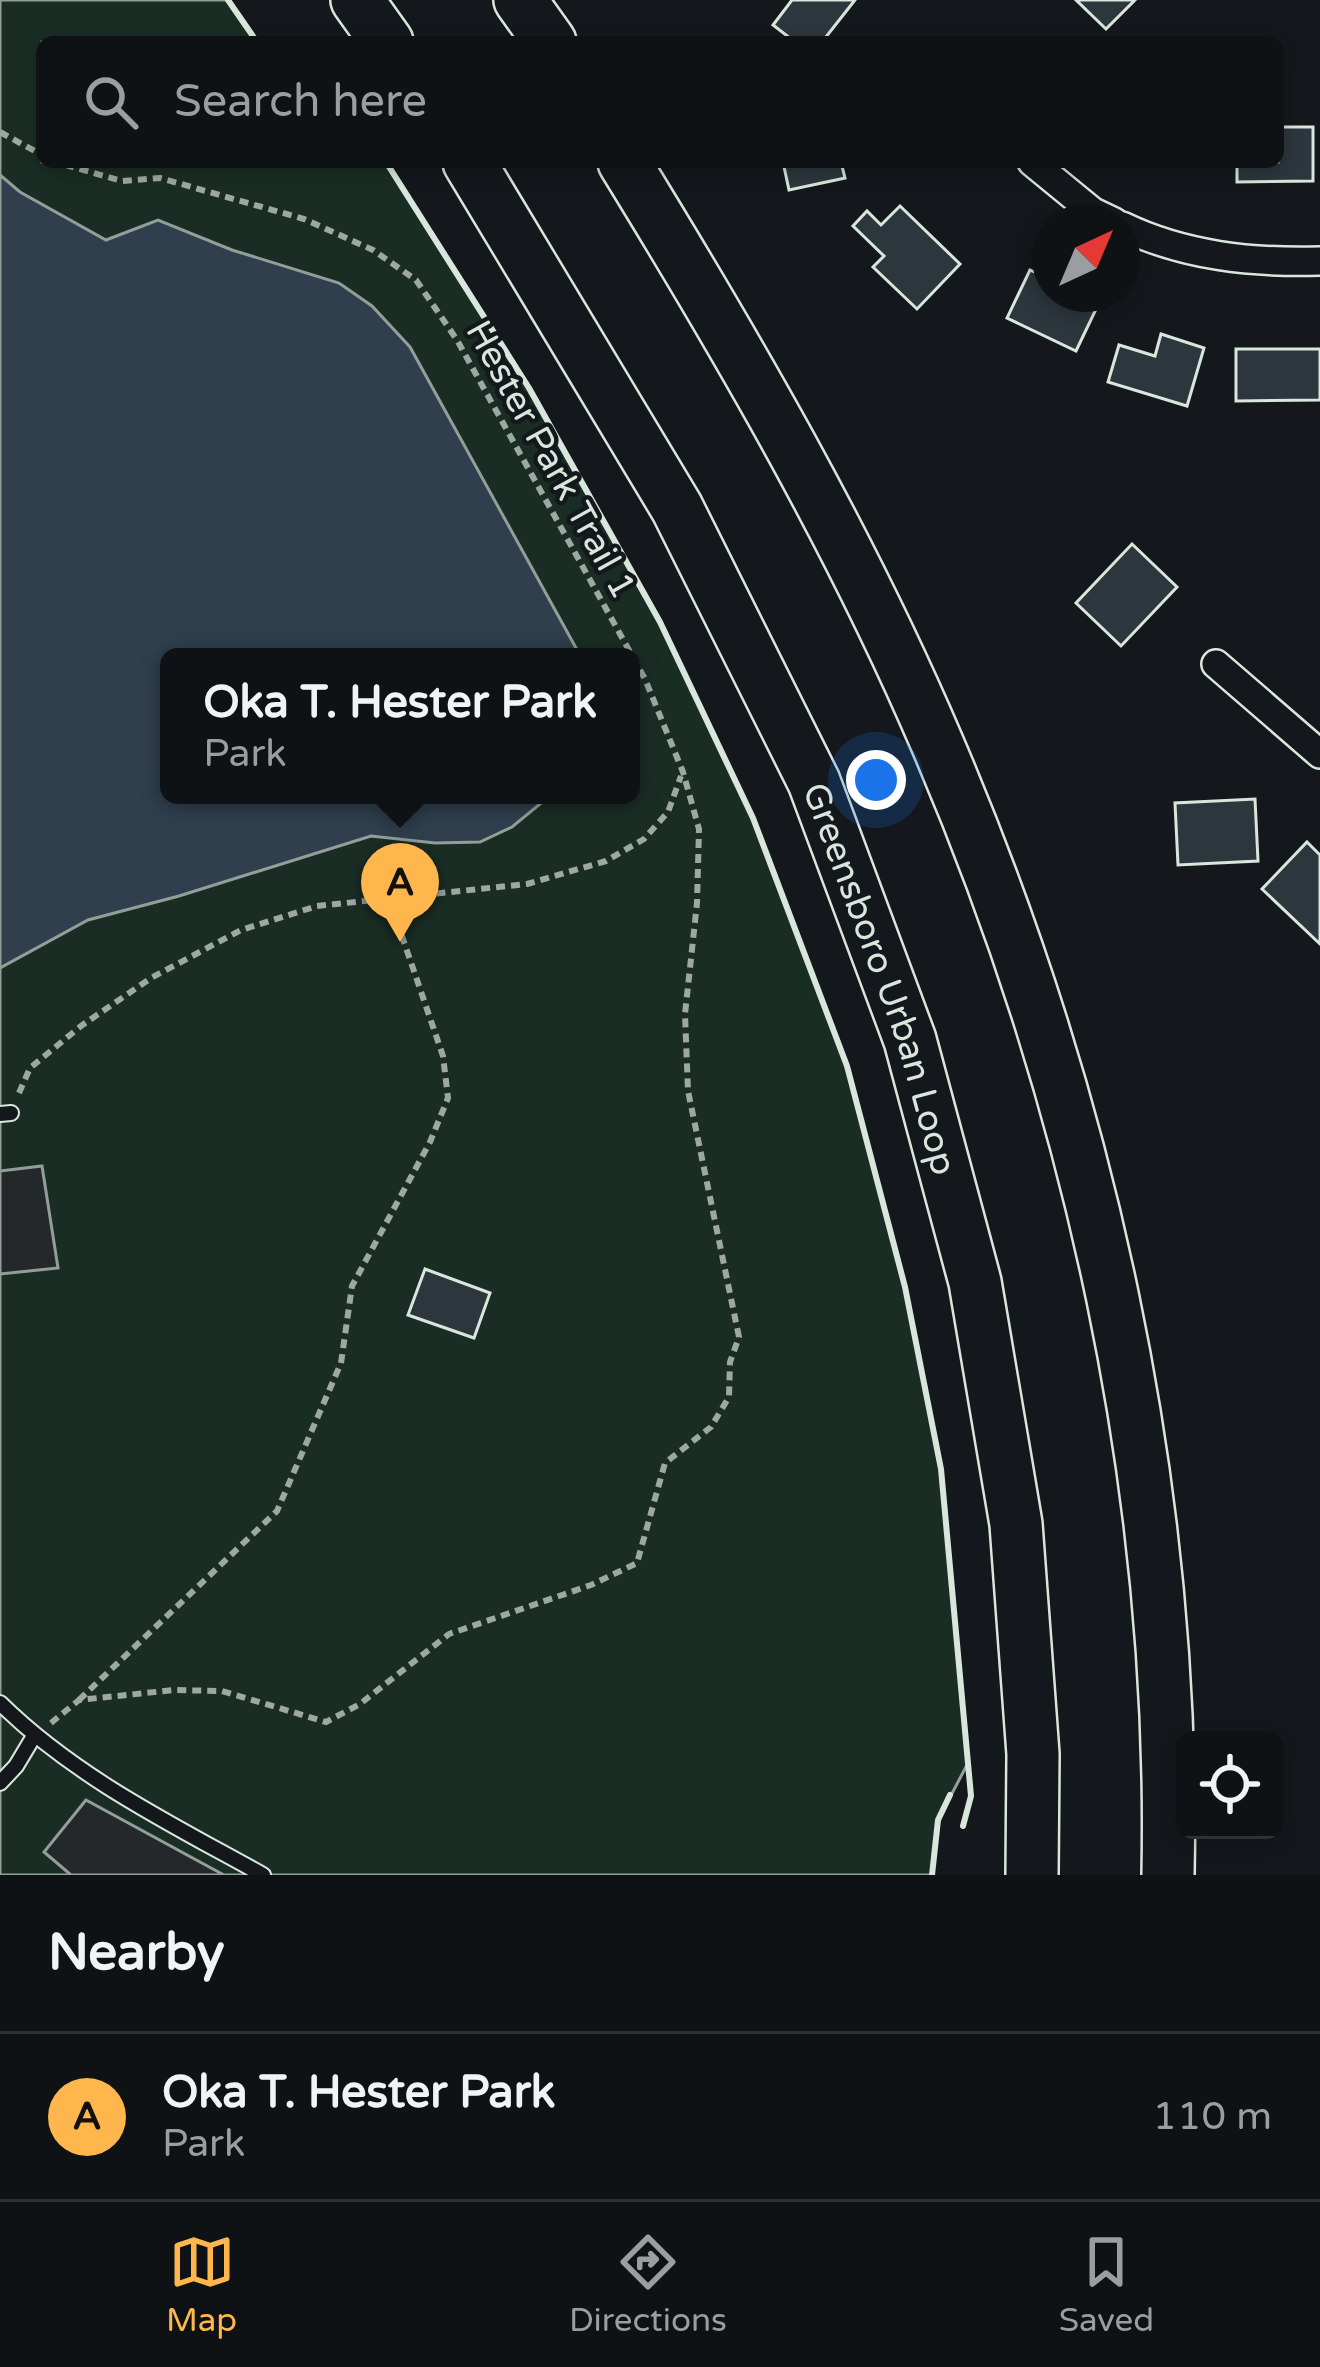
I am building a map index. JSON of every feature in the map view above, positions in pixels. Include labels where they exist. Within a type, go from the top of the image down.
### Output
[{"type":"highway","points":[[357,0],[383,36]]},
{"type":"highway","points":[[520,0],[546,36]]},
{"type":"highway","name":"Greensboro Urban Loop","points":[[473,168],[676,508],[814,782],[910,1040],[975,1282],[1016,1523],[1034,1754],[1032,1875]]},
{"type":"highway","points":[[628,168],[824,504],[937,742],[1031,987],[1103,1242],[1146,1501],[1170,1763],[1168,1875]]},
{"type":"street","points":[[1039,168],[1083,204]]},
{"type":"street","points":[[1140,235],[1161,245],[1265,263],[1320,261]]},
{"type":"street","points":[[1216,664],[1320,754]]},
{"type":"lane","points":[[0,1703],[34,1736],[111,1790],[263,1875]]},
{"type":"lane","points":[[0,1783],[34,1736]]},
{"type":"path","points":[[0,132],[36,152]]},
{"type":"path","name":"Hester Park Trail 1","points":[[76,168],[122,182],[160,178],[304,219],[373,250],[416,280],[457,340],[628,648]]},
{"type":"path","name":"Hester Park Trail 1","points":[[79,1700],[174,1690],[222,1691],[326,1722],[360,1704],[448,1634],[591,1585],[637,1563],[665,1462],[711,1427],[729,1397],[730,1362],[739,1337],[688,1091],[685,1014],[698,903],[699,830],[682,772],[640,670]]},
{"type":"path","points":[[5,1113],[30,1068],[151,978],[260,924],[317,906],[527,884],[606,862],[644,839],[668,812],[682,772]]},
{"type":"path","points":[[34,1736],[79,1700],[277,1511],[341,1364],[352,1286],[430,1142],[448,1098],[443,1056],[390,901]]},
{"type":"green space","points":[[0,0],[228,0],[253,36],[36,36],[36,168],[390,168],[529,388],[660,622],[753,818],[847,1066],[905,1287],[941,1469],[968,1763],[938,1820],[932,1875],[0,1875]]},
{"type":"shaded area","points":[[42,1166],[58,1268],[0,1274],[0,1171]]},
{"type":"shaded area","points":[[86,1800],[224,1875],[71,1875],[44,1852]]},
{"type":"water","points":[[0,175],[20,192],[106,240],[158,220],[232,250],[339,283],[372,306],[410,347],[576,648],[160,648],[160,804],[540,804],[512,827],[480,842],[371,836],[88,920],[0,968]]},
{"type":"building","points":[[792,0],[855,0],[827,36],[787,36],[773,25]]},
{"type":"building","points":[[1076,0],[1135,0],[1106,29]]},
{"type":"building","points":[[1284,127],[1313,127],[1313,181],[1237,182],[1237,168],[1284,168]]},
{"type":"building","points":[[784,168],[842,168],[845,178],[789,190]]},
{"type":"building","points":[[900,206],[960,264],[917,309],[873,267],[884,256],[853,226],[867,211],[881,225]]},
{"type":"building","points":[[1030,270],[1032,312],[1095,312],[1076,351],[1007,318]]},
{"type":"building","points":[[1161,334],[1204,348],[1187,406],[1108,382],[1119,345],[1155,356]]},
{"type":"building","points":[[1236,349],[1320,349],[1320,400],[1236,401]]},
{"type":"building","points":[[1132,544],[1177,587],[1121,646],[1076,603]]},
{"type":"building","points":[[1255,799],[1258,861],[1178,865],[1175,803]]},
{"type":"building","points":[[1307,842],[1320,855],[1320,944],[1262,889]]},
{"type":"building","points":[[425,1269],[490,1293],[474,1338],[408,1315]]},
{"type":"wall","points":[[228,0],[253,36]]},
{"type":"wall","points":[[390,168],[529,388],[660,622],[753,818],[847,1066],[905,1287],[941,1469],[971,1796],[963,1826]]},
{"type":"wall","points":[[932,1875],[938,1820],[950,1795]]},
{"type":"place","name":"Oka T. Hester Park","points":[[400,942]]}]
